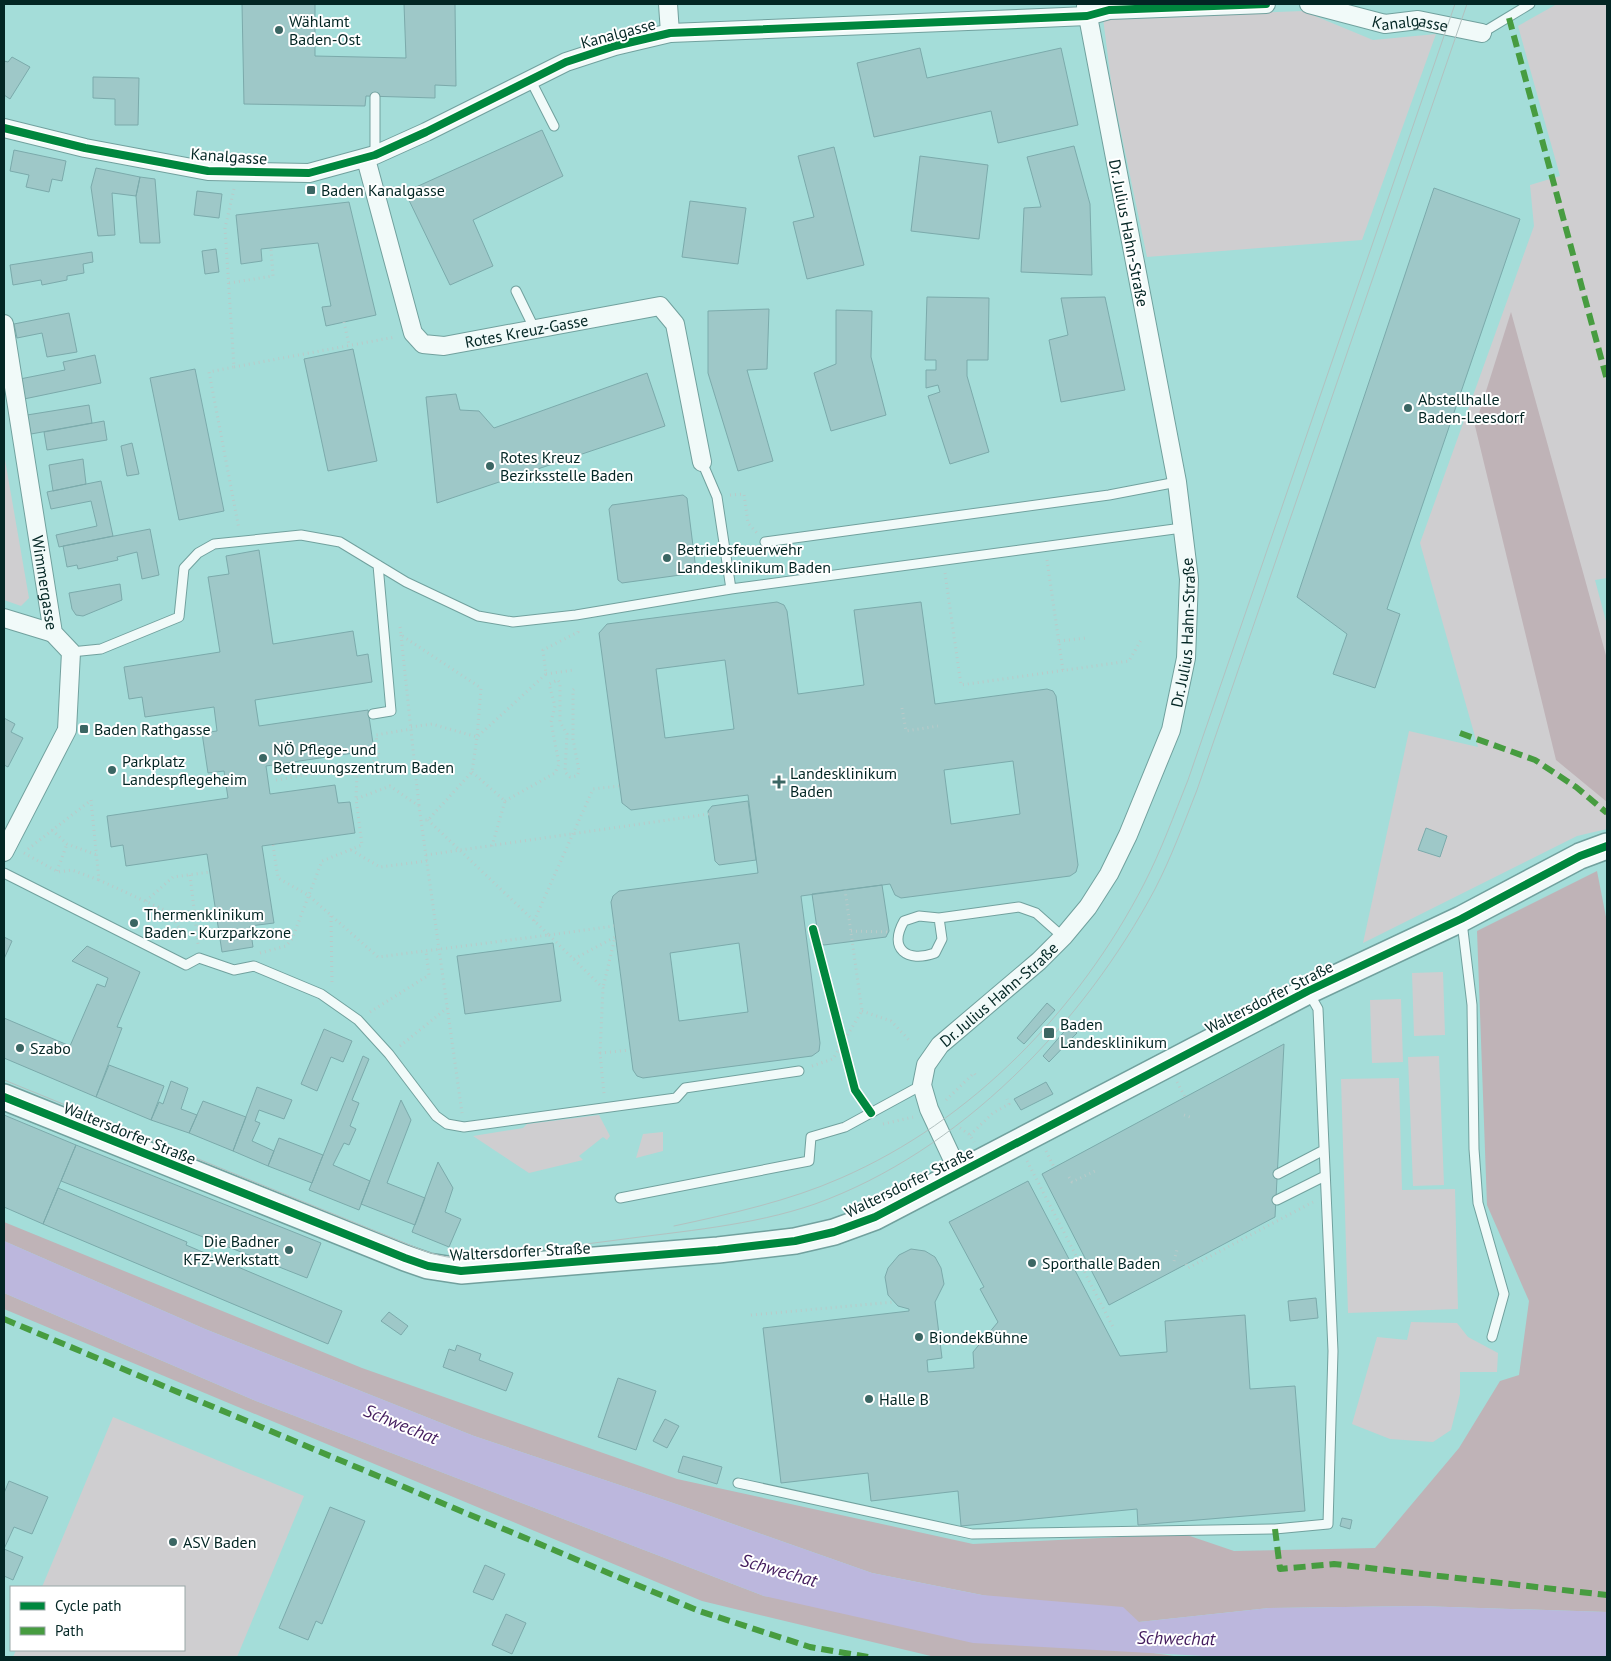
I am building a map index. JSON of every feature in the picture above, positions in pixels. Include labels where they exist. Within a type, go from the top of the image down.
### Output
[{"type":"street","points":[[668,4],[670,33]]},
{"type":"street","name":"Kanalgasse","points":[[4,128],[94,150],[208,171],[309,173],[370,157],[426,132],[566,62],[616,46],[670,33],[1087,10],[1266,4]]},
{"type":"street","name":"Kanalgasse","points":[[1310,4],[1385,24],[1418,20],[1482,33]]},
{"type":"street","name":"Dr. Julius Hahn-Straße","points":[[922,1085],[926,1065],[940,1044],[1039,961],[1063,937],[1088,907],[1109,874],[1128,835],[1171,730],[1186,658],[1189,579],[1177,482],[1087,10]]},
{"type":"street","points":[[370,157],[413,333]]},
{"type":"street","name":"Rotes Kreuz-Gasse","points":[[413,333],[423,344],[444,346],[660,306],[675,324],[702,462]]},
{"type":"street","name":"Wimmergasse","points":[[4,324],[53,634],[71,652]]},
{"type":"street","points":[[4,618],[53,634]]},
{"type":"street","points":[[4,852],[67,730],[71,652]]},
{"type":"street","name":"Waltersdorfer Straße","points":[[4,1097],[428,1266],[461,1271],[718,1250],[795,1241],[834,1232],[875,1217],[1308,991],[1461,919],[1580,856],[1607,846]]},
{"type":"street","points":[[922,1085],[929,1109],[959,1173]]},
{"type":"lane","points":[[1482,33],[1530,4]]},
{"type":"lane","points":[[530,79],[554,126]]},
{"type":"lane","points":[[370,157],[375,97]]},
{"type":"lane","points":[[516,291],[535,330]]},
{"type":"lane","points":[[702,462],[717,497],[731,589]]},
{"type":"lane","points":[[765,542],[1109,495],[1177,482]]},
{"type":"lane","points":[[71,652],[101,649],[179,617],[184,568],[198,553],[214,544],[302,535],[340,542],[406,582],[478,616],[513,622],[576,615],[731,589],[1182,528]]},
{"type":"lane","points":[[373,714],[391,711],[378,565]]},
{"type":"lane","points":[[4,873],[186,965],[199,958],[234,970],[254,966],[321,994],[358,1020],[389,1054],[436,1116],[447,1124],[464,1127],[676,1098],[685,1088],[799,1071]]},
{"type":"lane","points":[[939,918],[942,939],[935,952],[922,958],[908,956],[899,946],[898,932],[904,921],[919,916],[939,918],[1019,906],[1036,912],[1063,937]]},
{"type":"lane","points":[[1461,919],[1472,1005],[1474,1149],[1478,1203],[1504,1294],[1492,1337]]},
{"type":"lane","points":[[738,1483],[972,1534],[1275,1528],[1328,1524],[1332,1351],[1324,1196],[1325,1176],[1318,1009],[1308,991]]},
{"type":"lane","points":[[620,1198],[809,1161],[811,1137],[845,1127],[922,1085]]},
{"type":"lane","points":[[1278,1174],[1324,1150]]},
{"type":"lane","points":[[1277,1200],[1325,1176]]},
{"type":"path","points":[[234,367],[226,228],[238,172]]},
{"type":"path","points":[[229,284],[273,276],[270,248]]},
{"type":"path","points":[[344,322],[350,345]]},
{"type":"path","points":[[242,541],[210,372],[413,333]]},
{"type":"path","points":[[744,494],[748,523]]},
{"type":"path","points":[[1045,547],[1063,671]]},
{"type":"path","points":[[943,560],[961,685],[1128,661],[1141,640]]},
{"type":"path","points":[[546,674],[543,650],[578,632],[576,615]]},
{"type":"path","points":[[399,617],[419,806],[464,1127]]},
{"type":"path","points":[[401,635],[481,688],[472,772],[428,820]]},
{"type":"path","points":[[1059,641],[1086,638]]},
{"type":"path","points":[[477,737],[546,674],[574,670]]},
{"type":"path","points":[[492,846],[505,801],[555,774],[559,764],[551,722],[555,706],[549,684],[551,681],[558,680],[560,684],[560,722],[567,734],[565,772],[570,777],[577,776],[579,771],[573,739],[573,690],[576,687]]},
{"type":"path","points":[[902,708],[906,731],[938,726]]},
{"type":"path","points":[[276,780],[324,772],[357,773],[380,757],[376,735],[432,724],[477,737]]},
{"type":"path","points":[[472,772],[505,801]]},
{"type":"path","points":[[250,954],[286,946],[292,939],[322,862],[362,845],[356,799],[357,773]]},
{"type":"path","points":[[356,799],[390,786],[419,806]]},
{"type":"path","points":[[534,921],[593,789],[619,786]]},
{"type":"path","points":[[100,880],[91,800],[23,852],[57,871],[72,870],[100,880],[172,914],[195,915]]},
{"type":"path","points":[[426,856],[709,814]]},
{"type":"path","points":[[422,820],[428,820],[603,988]]},
{"type":"path","points":[[52,830],[67,844],[97,855]]},
{"type":"path","points":[[57,871],[67,844]]},
{"type":"path","points":[[274,845],[278,878],[308,895],[378,957],[614,926]]},
{"type":"path","points":[[351,850],[380,867],[427,861]]},
{"type":"path","points":[[146,902],[173,877],[210,872]]},
{"type":"path","points":[[190,875],[199,958]]},
{"type":"path","points":[[799,1071],[833,1059],[862,1011],[845,890]]},
{"type":"path","points":[[172,914],[177,928],[183,932],[197,934]]},
{"type":"path","points":[[331,916],[332,986],[339,992]]},
{"type":"path","points":[[851,931],[898,932]]},
{"type":"path","points":[[574,959],[615,937],[603,988],[600,1053],[605,1108]]},
{"type":"path","points":[[368,1014],[429,975],[426,951]]},
{"type":"path","points":[[389,1054],[447,1008]]},
{"type":"path","points":[[862,1011],[891,1021],[909,1040]]},
{"type":"path","points":[[840,1033],[845,1052]]},
{"type":"path","points":[[600,1053],[630,1050]]},
{"type":"path","points":[[946,1100],[974,1073],[976,1076]]},
{"type":"path","points":[[1177,1082],[1185,1097]]},
{"type":"path","points":[[970,1135],[993,1113],[1009,1104],[1008,1099]]},
{"type":"path","points":[[1184,1115],[1192,1118]]},
{"type":"path","points":[[1046,1150],[1054,1167]]},
{"type":"path","points":[[1027,1160],[1114,1329]]},
{"type":"path","points":[[1068,1177],[1072,1182],[1097,1170]]},
{"type":"path","points":[[1186,1264],[1188,1268],[1324,1196]]},
{"type":"path","points":[[1174,1260],[1177,1250]]},
{"type":"path","points":[[751,1315],[894,1302]]},
{"type":"shaded area","points":[[1557,4],[1607,4],[1607,578],[1595,580],[1607,625],[1607,829],[1577,836],[1363,943],[1409,731],[1478,747],[1420,543],[1534,226],[1530,185],[1560,176],[1518,26]]},
{"type":"shaded area","points":[[1303,11],[1373,40],[1436,34],[1362,240],[1147,257],[1112,89],[1103,18]]},
{"type":"shaded area","points":[[1511,312],[1607,659],[1607,802],[1556,760],[1475,426]]},
{"type":"shaded area","points":[[4,454],[29,598],[21,606],[4,600]]},
{"type":"shaded area","points":[[1597,871],[1607,922],[1607,1612],[1419,1606],[1269,1608],[1139,1622],[982,1595],[872,1573],[474,1436],[205,1329],[4,1241],[4,1222],[362,1368],[677,1479],[973,1544],[1184,1534],[1234,1551],[1375,1548],[1459,1448],[1500,1381],[1519,1375],[1529,1301],[1487,1205],[1477,931]]},
{"type":"shaded area","points":[[1443,972],[1445,1035],[1414,1036],[1412,973]]},
{"type":"shaded area","points":[[1401,999],[1403,1062],[1372,1063],[1370,1000]]},
{"type":"shaded area","points":[[1439,1056],[1444,1185],[1413,1186],[1408,1057]]},
{"type":"shaded area","points":[[1399,1078],[1402,1190],[1455,1189],[1458,1309],[1348,1313],[1341,1079]]},
{"type":"shaded area","points":[[599,1115],[610,1136],[607,1140],[603,1137],[579,1156],[583,1160],[529,1173],[473,1136],[523,1128],[527,1124]]},
{"type":"shaded area","points":[[663,1132],[663,1151],[636,1158],[643,1134]]},
{"type":"shaded area","points":[[4,1293],[256,1401],[764,1596],[1174,1656],[1221,1657],[935,1657],[702,1601],[4,1309]]},
{"type":"shaded area","points":[[1411,1322],[1457,1323],[1468,1337],[1498,1353],[1497,1372],[1460,1372],[1460,1394],[1451,1430],[1433,1442],[1390,1439],[1352,1424],[1377,1337],[1407,1340]]},
{"type":"shaded area","name":"ASV Baden","points":[[113,1417],[304,1496],[237,1657],[13,1657],[16,1651],[185,1651],[185,1586],[42,1586]]},
{"type":"water","name":"Schwechat","points":[[4,1241],[205,1329],[474,1436],[872,1573],[982,1595],[1123,1607],[1139,1622],[1269,1608],[1419,1606],[1607,1612],[1607,1657],[1221,1657],[973,1643],[764,1596],[256,1401],[4,1293]]},
{"type":"building","name":"Wählamt Baden-Ost","points":[[242,4],[315,4],[315,56],[406,58],[404,4],[455,4],[456,86],[435,85],[435,98],[366,96],[365,106],[244,104]]},
{"type":"building","points":[[920,48],[927,78],[1061,48],[1078,125],[998,143],[991,111],[874,137],[857,63]]},
{"type":"building","points":[[12,57],[30,67],[10,99],[4,95],[4,61],[8,62]]},
{"type":"building","points":[[93,77],[139,78],[138,125],[115,125],[115,99],[93,98]]},
{"type":"building","points":[[542,130],[563,176],[473,220],[493,266],[450,285],[405,192]]},
{"type":"building","points":[[1074,146],[1090,204],[1092,275],[1021,272],[1024,208],[1041,207],[1027,157]]},
{"type":"building","points":[[834,147],[864,265],[807,279],[793,222],[814,217],[798,156]]},
{"type":"building","points":[[14,150],[66,161],[62,181],[52,179],[49,192],[26,187],[29,175],[10,171]]},
{"type":"building","points":[[920,156],[988,165],[979,239],[911,231]]},
{"type":"building","points":[[96,168],[140,177],[136,196],[112,193],[115,235],[98,236],[91,187]]},
{"type":"building","points":[[140,177],[155,179],[160,243],[140,243],[136,196]]},
{"type":"building","name":"Abstellhalle Baden-Leesdorf","points":[[1434,188],[1520,219],[1387,609],[1400,614],[1375,688],[1333,674],[1347,634],[1297,597]]},
{"type":"building","points":[[197,191],[222,194],[219,218],[194,215]]},
{"type":"building","points":[[690,201],[746,208],[738,264],[682,257]]},
{"type":"building","points":[[349,202],[376,315],[326,326],[322,307],[331,306],[318,243],[261,249],[262,261],[241,264],[236,215]]},
{"type":"building","points":[[216,249],[219,272],[205,274],[202,251]]},
{"type":"building","points":[[92,252],[93,262],[83,264],[84,273],[67,276],[67,280],[42,285],[41,280],[13,285],[10,265]]},
{"type":"building","points":[[927,297],[989,298],[988,360],[967,360],[967,376],[989,452],[950,464],[928,396],[940,392],[938,385],[926,388],[926,370],[936,370],[936,360],[925,360]]},
{"type":"building","points":[[1105,297],[1125,390],[1061,402],[1049,340],[1068,335],[1061,298]]},
{"type":"building","points":[[769,309],[767,369],[747,370],[773,461],[738,471],[708,373],[708,311]]},
{"type":"building","points":[[836,310],[872,311],[871,357],[886,415],[831,431],[814,373],[836,364]]},
{"type":"building","points":[[69,313],[77,352],[47,357],[42,333],[17,338],[14,324]]},
{"type":"building","points":[[353,349],[377,461],[328,471],[304,359]]},
{"type":"building","points":[[95,355],[101,383],[24,399],[20,379],[65,370],[63,362]]},
{"type":"building","points":[[195,369],[224,511],[179,520],[150,378]]},
{"type":"building","name":"Rotes Kreuz Bezirksstelle Baden","points":[[647,373],[665,426],[437,503],[426,397],[456,394],[460,410],[479,411],[494,428]]},
{"type":"building","points":[[89,405],[92,423],[31,434],[27,415]]},
{"type":"building","points":[[104,421],[107,440],[47,450],[44,432]]},
{"type":"building","points":[[132,443],[139,474],[127,476],[121,446]]},
{"type":"building","points":[[83,459],[86,484],[53,491],[49,465]]},
{"type":"building","points":[[101,481],[113,536],[59,547],[56,535],[97,526],[91,501],[51,509],[47,492]]},
{"type":"building","points":[[683,495],[687,498],[695,573],[622,583],[618,580],[609,509],[612,505]]},
{"type":"building","points":[[150,529],[159,575],[142,579],[137,552],[117,557],[118,560],[78,569],[77,565],[67,567],[63,546]]},
{"type":"building","name":"NÖ Pflege- und Betreuungszentrum Baden","points":[[259,550],[273,644],[353,631],[357,656],[368,654],[372,682],[255,700],[259,726],[368,710],[374,750],[266,766],[270,794],[335,785],[338,803],[350,802],[355,833],[262,846],[274,923],[250,926],[253,947],[222,952],[207,854],[126,866],[123,845],[111,847],[107,816],[228,798],[224,771],[208,773],[202,733],[217,731],[214,707],[145,717],[142,697],[129,699],[124,667],[220,652],[208,577],[229,574],[226,556]]},
{"type":"building","points":[[120,584],[122,600],[83,616],[76,615],[72,609],[69,593]]},
{"type":"building","name":"Landesklinikum Baden","points":[[777,602],[784,605],[787,611],[798,694],[864,685],[854,610],[921,602],[935,704],[1047,689],[1053,691],[1056,696],[1078,865],[1076,872],[1070,876],[901,898],[895,895],[890,884],[801,896],[820,1043],[819,1051],[812,1056],[643,1078],[637,1076],[633,1070],[611,902],[613,896],[619,891],[758,873],[748,795],[631,810],[622,803],[599,633],[607,624]],"holes":[[[725,660],[734,729],[665,738],[656,669]],[[1013,761],[1020,814],[951,824],[944,770]],[[739,943],[748,1012],[679,1021],[670,953]]]},
{"type":"building","points":[[4,718],[15,724],[11,732],[23,738],[8,767],[4,765]]},
{"type":"building","points":[[748,801],[756,860],[719,865],[715,861],[708,811],[712,806]]},
{"type":"building","points":[[1426,828],[1447,836],[1440,857],[1418,850]]},
{"type":"building","points":[[882,885],[889,931],[886,937],[824,945],[819,942],[812,894]]},
{"type":"building","points":[[4,937],[12,941],[4,959]]},
{"type":"building","points":[[553,943],[561,1001],[465,1014],[457,956]]},
{"type":"building","points":[[87,946],[140,972],[117,1027],[122,1028],[96,1097],[4,1058],[4,1018],[70,1046],[97,984],[105,987],[108,978],[72,961]]},
{"type":"building","points":[[1047,1003],[1055,1010],[1024,1044],[1017,1038]]},
{"type":"building","points":[[1069,1026],[1077,1033],[1049,1062],[1043,1056]]},
{"type":"building","points":[[324,1029],[352,1041],[343,1062],[331,1057],[317,1091],[301,1084]]},
{"type":"building","points":[[1284,1044],[1275,1217],[1109,1305],[1042,1174]]},
{"type":"building","points":[[363,1056],[369,1059],[352,1100],[359,1103],[350,1126],[356,1129],[349,1145],[344,1143],[333,1165],[370,1181],[359,1210],[309,1190]]},
{"type":"building","points":[[109,1065],[164,1086],[151,1120],[96,1097]]},
{"type":"building","points":[[171,1081],[188,1088],[181,1109],[197,1115],[189,1133],[151,1120],[159,1102],[163,1104]]},
{"type":"building","points":[[1046,1082],[1053,1094],[1021,1110],[1014,1099]]},
{"type":"building","points":[[257,1087],[292,1100],[284,1119],[259,1110],[255,1121],[260,1123],[252,1141],[274,1151],[268,1166],[233,1151]]},
{"type":"building","points":[[401,1100],[411,1120],[387,1183],[425,1198],[415,1225],[361,1204]]},
{"type":"building","points":[[203,1101],[246,1117],[233,1151],[189,1133]]},
{"type":"building","points":[[4,1115],[76,1145],[43,1224],[4,1207]]},
{"type":"building","points":[[279,1138],[323,1155],[312,1183],[268,1166]]},
{"type":"building","points":[[76,1145],[321,1243],[307,1278],[61,1181]]},
{"type":"building","points":[[438,1162],[453,1188],[445,1212],[461,1219],[449,1247],[412,1232]]},
{"type":"building","points":[[1028,1181],[1120,1356],[1167,1352],[1165,1321],[1245,1315],[1250,1389],[1295,1386],[1305,1511],[1138,1525],[1137,1509],[961,1526],[958,1491],[871,1501],[868,1473],[781,1483],[763,1328],[909,1311],[909,1309],[898,1306],[888,1295],[885,1277],[888,1268],[899,1255],[911,1249],[925,1251],[935,1257],[941,1268],[944,1284],[935,1302],[942,1358],[927,1360],[928,1372],[974,1368],[973,1352],[998,1322],[980,1289],[984,1287],[949,1222]]},
{"type":"building","points":[[58,1188],[187,1242],[186,1245],[342,1311],[328,1344],[43,1224]]},
{"type":"building","points":[[1316,1298],[1318,1318],[1290,1321],[1288,1301]]},
{"type":"building","points":[[389,1312],[408,1326],[401,1335],[381,1321]]},
{"type":"building","points":[[457,1345],[481,1354],[479,1360],[513,1373],[506,1391],[443,1367],[449,1349],[455,1351]]},
{"type":"building","points":[[618,1378],[656,1391],[636,1450],[598,1437]]},
{"type":"building","points":[[665,1419],[679,1426],[667,1448],[653,1441]]},
{"type":"building","points":[[683,1456],[722,1467],[717,1484],[678,1472]]},
{"type":"building","points":[[9,1481],[48,1497],[32,1534],[14,1527],[4,1549],[4,1493]]},
{"type":"building","points":[[330,1507],[365,1521],[322,1624],[316,1621],[308,1640],[279,1628]]},
{"type":"building","points":[[1342,1518],[1352,1520],[1350,1529],[1340,1526]]},
{"type":"building","points":[[4,1549],[23,1557],[13,1580],[4,1576]]},
{"type":"building","points":[[485,1565],[505,1574],[493,1600],[473,1592]]},
{"type":"building","points":[[506,1614],[526,1623],[512,1654],[492,1645]]},
{"type":"tram line","points":[[674,1226],[716,1217],[801,1194],[841,1178],[889,1154],[934,1126],[977,1093],[1017,1057],[1054,1017],[1088,975],[1118,930],[1144,884],[1188,780],[1455,4]]},
{"type":"tram line","points":[[4,1080],[422,1250],[455,1258],[489,1256],[692,1230],[766,1218],[815,1204],[868,1181],[919,1152],[968,1117],[1013,1077],[1054,1034],[1092,987],[1126,939],[1155,889],[1166,865],[1197,790],[1467,4]]},
{"type":"marked path","points":[[1509,18],[1607,380]]},
{"type":"marked path","points":[[1460,733],[1535,760],[1576,787],[1607,813]]},
{"type":"marked path","points":[[4,1319],[699,1611],[810,1647],[868,1657]]},
{"type":"marked path","points":[[1275,1529],[1280,1569],[1334,1564],[1607,1595]]},
{"type":"cycle path","points":[[4,128],[85,148],[208,171],[309,173],[375,155],[426,132],[566,62],[615,46],[670,33],[1087,16],[1109,10],[1266,4]]},
{"type":"cycle path","points":[[4,1097],[428,1266],[461,1271],[718,1250],[795,1241],[834,1232],[875,1217],[1308,991],[1461,919],[1580,856],[1607,846]]},
{"type":"cycle path","points":[[813,929],[855,1090],[871,1113]]},
{"type":"place","name":"Wählamt Baden-Ost","points":[[279,30]]},
{"type":"place","name":"Baden Kanalgasse","points":[[311,190]]},
{"type":"place","name":"Abstellhalle Baden-Leesdorf","points":[[1408,408]]},
{"type":"place","name":"Rotes Kreuz Bezirksstelle Baden","points":[[490,466]]},
{"type":"place","name":"Betriebsfeuerwehr Landesklinikum Baden","points":[[667,558]]},
{"type":"place","name":"Baden Rathgasse","points":[[84,729]]},
{"type":"place","name":"NÖ Pflege- und Betreuungszentrum Baden","points":[[263,758]]},
{"type":"place","name":"Parkplatz Landespflegeheim","points":[[112,770]]},
{"type":"place","name":"Landesklinikum Baden","points":[[779,782]]},
{"type":"place","name":"Thermenklinikum Baden - Kurzparkzone","points":[[134,923]]},
{"type":"place","name":"Baden Landesklinikum","points":[[1049,1033]]},
{"type":"place","name":"Szabo","points":[[20,1048]]},
{"type":"place","name":"Die Badner KFZ-Werkstatt","points":[[289,1250]]},
{"type":"place","name":"Sporthalle Baden","points":[[1032,1263]]},
{"type":"place","name":"BiondekBühne","points":[[919,1337]]},
{"type":"place","name":"Halle B","points":[[869,1399]]},
{"type":"place","name":"ASV Baden","points":[[173,1542]]}]
